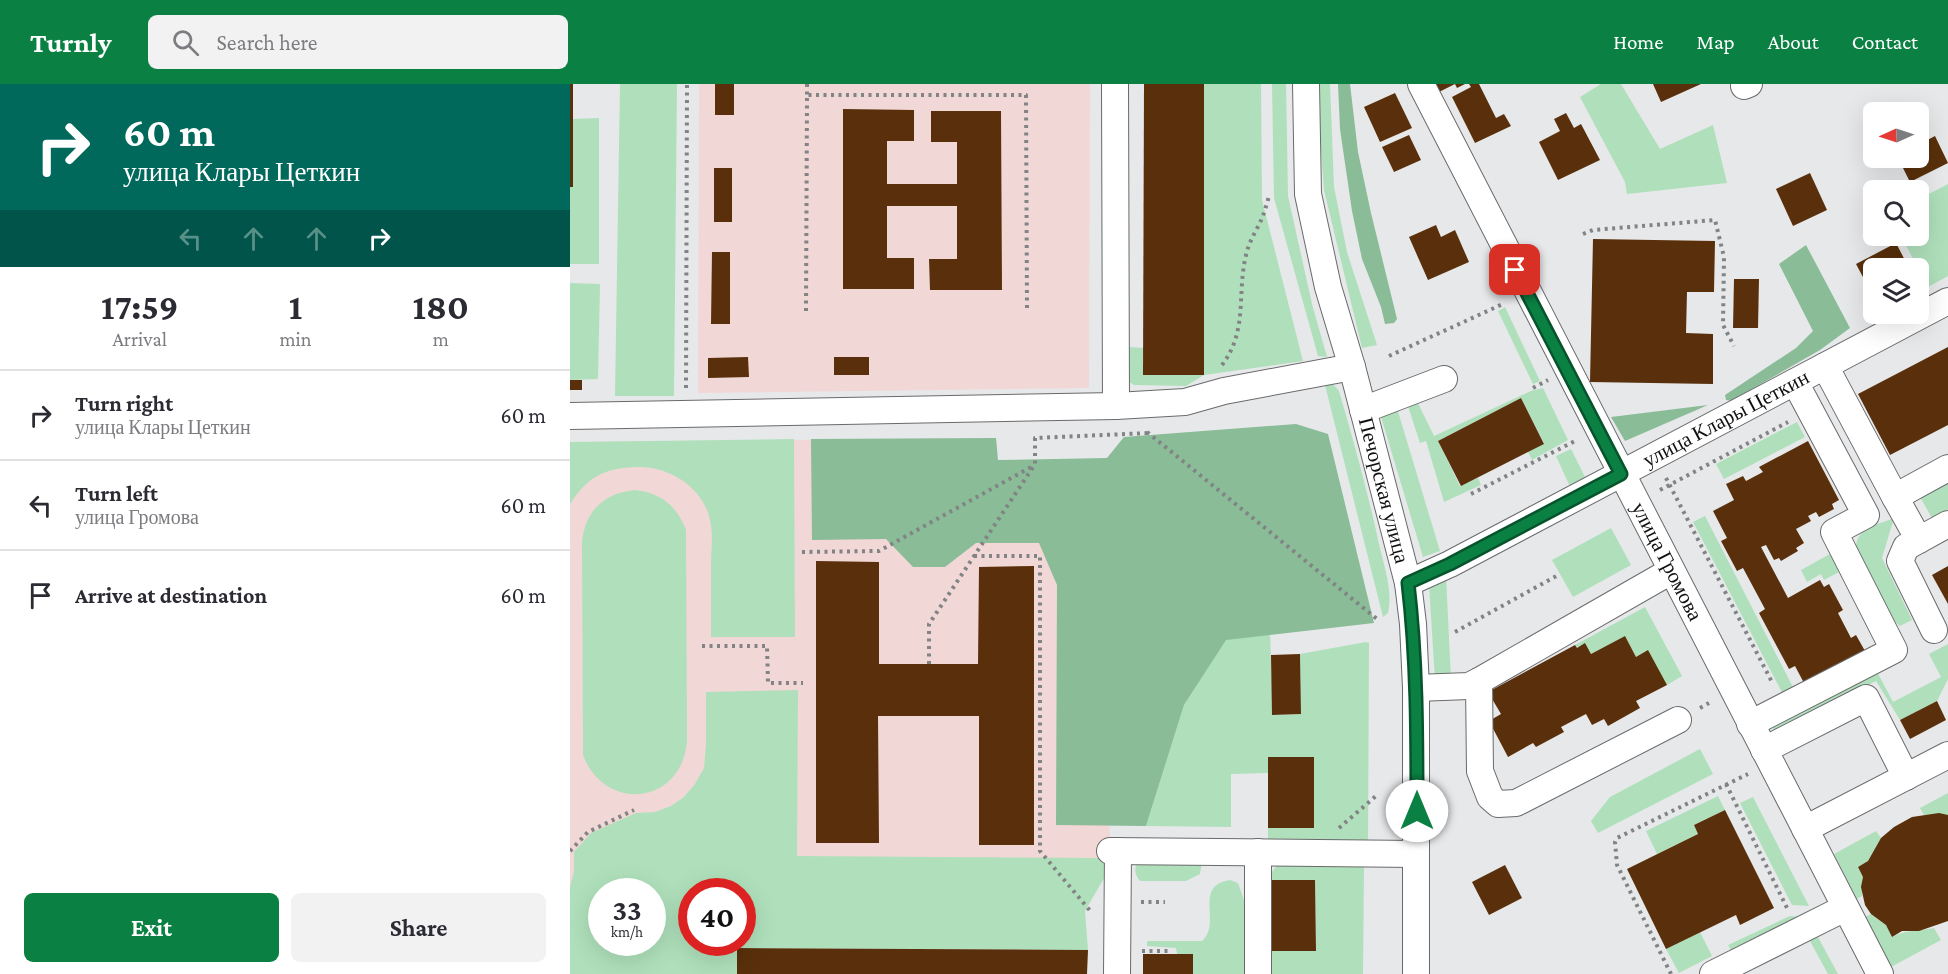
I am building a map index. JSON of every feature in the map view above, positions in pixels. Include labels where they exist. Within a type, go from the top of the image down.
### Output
[{"type":"street","points":[[1116,84],[1116,406]]},
{"type":"street","name":"Печорская улица","points":[[1306,84],[1308,194],[1328,287],[1352,368],[1408,583],[1413,624],[1416,688],[1416,974]]},
{"type":"street","name":"улица Громова","points":[[1420,84],[1880,974]]},
{"type":"street","name":"улица Клары Цеткин","points":[[1408,583],[1450,564],[1948,301]]},
{"type":"street","points":[[1825,366],[1919,540]]},
{"type":"street","points":[[570,416],[1116,406],[1185,402],[1224,391],[1352,368]]},
{"type":"street","points":[[1363,410],[1444,380]]},
{"type":"street","points":[[1750,724],[1894,650],[1834,532],[1866,515],[1795,382]]},
{"type":"street","points":[[1895,497],[1948,468]]},
{"type":"street","points":[[1934,630],[1900,561],[1906,547],[1948,524]]},
{"type":"street","points":[[1416,688],[1469,686],[1671,571]]},
{"type":"street","points":[[1479,681],[1480,771],[1490,797],[1498,804],[1516,803],[1678,720]]},
{"type":"street","points":[[1767,756],[1866,698],[1906,777]]},
{"type":"street","points":[[1805,829],[1948,755]]},
{"type":"street","points":[[1118,974],[1114,851],[1416,854]]},
{"type":"street","points":[[1258,852],[1258,974]]},
{"type":"street","points":[[1713,974],[1845,908]]},
{"type":"path","points":[[686,413],[687,84]]},
{"type":"path","points":[[806,311],[807,84]]},
{"type":"path","points":[[807,95],[1026,95],[1027,309]]},
{"type":"path","points":[[1218,371],[1237,340],[1242,317],[1241,293],[1248,247],[1263,218],[1269,196]]},
{"type":"path","points":[[1583,234],[1593,230],[1715,220],[1724,257],[1723,325],[1734,346]]},
{"type":"path","points":[[1389,356],[1495,308]]},
{"type":"path","points":[[1116,406],[1377,619]]},
{"type":"path","points":[[1636,503],[1810,410]]},
{"type":"path","points":[[929,664],[929,624],[1034,465],[1035,438],[1149,433]]},
{"type":"path","points":[[1471,494],[1575,441]]},
{"type":"path","points":[[1655,456],[1784,706]]},
{"type":"path","points":[[802,552],[879,551],[1034,465]]},
{"type":"path","points":[[974,556],[1041,556],[1040,851],[1095,917]]},
{"type":"path","points":[[1455,632],[1560,574]]},
{"type":"path","points":[[702,646],[767,646],[768,683],[803,683]]},
{"type":"path","points":[[1671,974],[1617,865],[1615,842],[1617,838],[1726,784],[1767,756]]},
{"type":"path","points":[[1726,784],[1788,912]]},
{"type":"path","points":[[1312,853],[1376,796]]},
{"type":"path","points":[[570,851],[588,831],[634,810]]},
{"type":"path","points":[[1136,902],[1165,902]]},
{"type":"path","points":[[1137,951],[1168,951],[1168,954]]},
{"type":"shaded area","points":[[699,84],[1090,84],[1089,388],[698,393]]},
{"type":"shaded area","points":[[996,438],[997,464],[1106,463],[1110,868],[756,890],[756,878],[678,878],[678,946],[666,949],[666,878],[588,878],[588,956],[637,956],[570,973],[570,442]]},
{"type":"green space","points":[[620,84],[677,84],[674,396],[615,396]]},
{"type":"green space","points":[[1204,84],[1261,84],[1262,200],[1303,361],[1204,375],[1186,386],[1134,385],[1129,382],[1129,347],[1143,348],[1144,375],[1204,374]]},
{"type":"green space","points":[[1272,84],[1286,84],[1288,196],[1312,304],[1327,357],[1318,356],[1274,198]]},
{"type":"green space","points":[[1316,84],[1330,84],[1334,187],[1347,252],[1377,345],[1362,348],[1324,190]]},
{"type":"green space","points":[[1338,84],[1350,84],[1358,152],[1397,319],[1394,323],[1385,324],[1381,307],[1362,259],[1352,211],[1340,129]]},
{"type":"green space","points":[[1601,84],[1621,84],[1660,149],[1713,125],[1727,183],[1627,194],[1625,182],[1580,97]]},
{"type":"green space","points":[[599,118],[599,264],[570,264],[573,119]]},
{"type":"green space","points":[[1948,184],[1948,276],[1929,286],[1929,258],[1913,258],[1906,246],[1929,246],[1929,194]]},
{"type":"green space","points":[[1806,245],[1850,328],[1820,350],[1731,401],[1726,400],[1725,395],[1796,348],[1813,331],[1779,264]]},
{"type":"green space","points":[[570,283],[600,284],[598,379],[570,380]]},
{"type":"green space","points":[[1505,307],[1540,381],[1533,384],[1498,311]]},
{"type":"green space","points":[[1332,383],[1339,391],[1345,410],[1389,587],[1388,613],[1383,617],[1325,385]]},
{"type":"green space","points":[[1543,388],[1568,440],[1532,460],[1528,452],[1544,443],[1521,398],[1438,441],[1460,486],[1478,478],[1481,485],[1444,502],[1426,441],[1420,443],[1406,400],[1415,397],[1434,436],[1531,391]]},
{"type":"green space","points":[[1396,405],[1440,551],[1423,557],[1379,410]]},
{"type":"green space","points":[[1708,405],[1625,441],[1611,417]]},
{"type":"green space","points":[[1797,422],[1805,437],[1724,479],[1716,464]]},
{"type":"green space","points":[[1296,424],[1328,434],[1374,623],[1226,640],[1184,705],[1146,826],[1056,825],[1057,585],[1039,543],[976,543],[945,567],[913,567],[886,539],[812,540],[811,439],[996,438],[998,460],[1107,458],[1124,437]]},
{"type":"green space","points":[[794,439],[795,637],[711,637],[711,526],[702,501],[685,482],[661,470],[648,467],[623,468],[597,476],[583,487],[570,504],[570,442]]},
{"type":"green space","points":[[1571,449],[1587,481],[1571,489],[1556,456]]},
{"type":"green space","points":[[1948,482],[1948,509],[1932,518],[1920,497]]},
{"type":"green space","points":[[635,490],[653,494],[667,502],[686,530],[687,742],[682,763],[671,779],[657,789],[641,794],[624,793],[608,786],[594,774],[583,755],[582,542],[584,531],[592,513],[605,500],[614,495]]},
{"type":"green space","points":[[1705,516],[1797,695],[1786,700],[1693,522]]},
{"type":"green space","points":[[1894,518],[1882,558],[1912,620],[1900,626],[1893,620],[1856,548],[1860,536],[1869,528]]},
{"type":"green space","points":[[1611,528],[1631,565],[1573,597],[1552,560]]},
{"type":"green space","points":[[1830,554],[1839,572],[1824,580],[1821,574],[1807,582],[1801,570]]},
{"type":"green space","points":[[1446,576],[1451,679],[1435,680],[1429,584]]},
{"type":"green space","points":[[1645,607],[1682,676],[1667,685],[1636,657],[1625,636],[1591,654],[1585,644],[1577,648],[1575,645]]},
{"type":"green space","points":[[1270,634],[1273,715],[1301,714],[1300,654],[1369,643],[1368,846],[1268,846],[1268,828],[1314,828],[1314,757],[1268,773],[1231,774],[1231,827],[1146,826],[1184,705],[1226,639]]},
{"type":"green space","points":[[1948,644],[1948,679],[1937,701],[1900,720],[1876,681],[1775,732],[1769,720],[1874,666],[1893,702],[1941,677],[1929,654]]},
{"type":"green space","points":[[798,690],[797,856],[1110,858],[1110,868],[1085,911],[1088,950],[756,948],[756,878],[678,878],[678,956],[738,956],[737,974],[570,974],[570,887],[574,872],[574,852],[591,833],[636,813],[655,812],[671,806],[684,797],[704,768],[706,692]]},
{"type":"green space","points":[[1700,749],[1713,774],[1598,833],[1591,821],[1610,797]]},
{"type":"green space","points":[[1948,793],[1948,815],[1924,815],[1920,808]]},
{"type":"green space","points":[[1718,796],[1725,810],[1694,825],[1698,834],[1657,854],[1646,831]]},
{"type":"green space","points":[[1753,797],[1809,906],[1792,905],[1740,803]]},
{"type":"green space","points":[[1876,831],[1881,838],[1868,861],[1858,867],[1863,877],[1862,896],[1857,899],[1834,854]]},
{"type":"green space","points":[[1202,861],[1200,874],[1186,881],[1140,881],[1137,877],[1137,863]]},
{"type":"green space","points":[[1279,863],[1364,866],[1363,974],[1270,974],[1270,951],[1316,950],[1315,880],[1270,880],[1271,873]]},
{"type":"green space","points":[[1230,880],[1238,883],[1245,903],[1247,974],[1193,974],[1177,954],[1176,948],[1147,946],[1147,941],[1202,941],[1210,925],[1210,897],[1213,890],[1219,884]]},
{"type":"green space","points":[[1871,914],[1886,925],[1892,937],[1934,928],[1941,940],[1891,967],[1865,917]]},
{"type":"green space","points":[[1790,916],[1814,918],[1735,957],[1728,945]]},
{"type":"green space","points":[[1813,928],[1838,974],[1828,974],[1805,932]]},
{"type":"green space","points":[[1700,932],[1712,956],[1679,973],[1666,949]]},
{"type":"building","points":[[570,84],[573,84],[573,187],[570,187]]},
{"type":"building","points":[[715,84],[734,84],[734,115],[715,115]]},
{"type":"building","points":[[1144,84],[1204,84],[1204,375],[1143,375]]},
{"type":"building","points":[[1435,84],[1455,84],[1439,92]]},
{"type":"building","points":[[1469,84],[1479,84],[1496,118],[1504,114],[1511,126],[1475,143],[1452,97],[1471,87]]},
{"type":"building","points":[[1653,84],[1701,84],[1661,102]]},
{"type":"building","points":[[1395,93],[1412,128],[1380,142],[1364,107]]},
{"type":"building","points":[[843,109],[914,110],[914,141],[887,141],[887,184],[957,184],[957,142],[931,142],[931,111],[1001,111],[1002,290],[930,290],[929,259],[957,259],[957,206],[887,206],[887,258],[914,258],[914,289],[843,289]]},
{"type":"building","points":[[1566,113],[1574,128],[1581,124],[1600,160],[1558,180],[1539,142],[1560,131],[1554,119]]},
{"type":"building","points":[[1409,135],[1421,160],[1394,172],[1382,147]]},
{"type":"building","points":[[1935,136],[1948,163],[1914,180],[1909,180],[1903,168],[1929,168],[1929,139]]},
{"type":"building","points":[[714,168],[732,168],[732,222],[714,222]]},
{"type":"building","points":[[1810,173],[1827,210],[1793,226],[1776,189]]},
{"type":"building","points":[[1436,225],[1441,237],[1455,230],[1469,262],[1428,280],[1409,237]]},
{"type":"building","points":[[1593,239],[1715,241],[1714,292],[1687,292],[1686,333],[1713,334],[1713,384],[1590,382]]},
{"type":"building","points":[[1890,246],[1898,246],[1904,258],[1867,258]]},
{"type":"building","points":[[712,252],[730,252],[730,324],[711,324]]},
{"type":"building","points":[[1863,260],[1863,277],[1856,264]]},
{"type":"building","points":[[1734,279],[1759,279],[1758,328],[1733,328]]},
{"type":"building","points":[[1948,347],[1948,425],[1890,455],[1858,394]]},
{"type":"building","points":[[748,357],[749,377],[708,378],[708,358]]},
{"type":"building","points":[[834,357],[869,357],[869,375],[834,375]]},
{"type":"building","points":[[570,380],[582,380],[582,390],[570,390]]},
{"type":"building","points":[[1521,398],[1544,444],[1461,486],[1438,441]]},
{"type":"building","points":[[1808,441],[1839,500],[1832,504],[1834,509],[1819,517],[1816,512],[1808,516],[1811,521],[1796,529],[1804,543],[1796,548],[1798,551],[1781,561],[1779,558],[1774,560],[1766,545],[1761,547],[1788,598],[1820,580],[1824,587],[1829,584],[1843,610],[1838,613],[1851,638],[1856,635],[1865,651],[1804,683],[1795,666],[1789,669],[1759,613],[1765,609],[1743,568],[1737,571],[1721,541],[1727,538],[1713,511],[1734,500],[1726,484],[1743,476],[1746,481],[1763,472],[1759,467]]},
{"type":"building","points":[[816,561],[879,562],[879,664],[978,664],[979,567],[1034,566],[1034,845],[979,845],[979,716],[878,716],[879,843],[816,843]]},
{"type":"building","points":[[1948,566],[1948,604],[1932,575]]},
{"type":"building","points":[[1625,636],[1636,657],[1648,650],[1667,685],[1636,701],[1640,708],[1608,726],[1604,719],[1592,725],[1586,714],[1561,727],[1564,732],[1536,747],[1533,743],[1508,757],[1489,721],[1501,714],[1488,692],[1575,645],[1577,648],[1585,643],[1591,654]]},
{"type":"building","points":[[1300,654],[1301,714],[1272,715],[1271,655]]},
{"type":"building","points":[[1937,701],[1946,720],[1910,739],[1900,720]]},
{"type":"building","points":[[1268,757],[1314,757],[1314,828],[1268,828]]},
{"type":"building","points":[[1725,810],[1774,908],[1740,925],[1736,915],[1666,949],[1627,869],[1698,834],[1694,825]]},
{"type":"building","points":[[1939,813],[1948,815],[1948,921],[1919,931],[1902,931],[1892,937],[1886,925],[1871,914],[1865,905],[1861,887],[1863,877],[1858,867],[1868,861],[1881,838],[1894,827],[1912,817]]},
{"type":"building","points":[[1505,865],[1522,898],[1489,915],[1472,882]]},
{"type":"building","points":[[1270,880],[1315,880],[1316,951],[1270,951]]},
{"type":"building","points":[[756,948],[1088,950],[1087,974],[737,974],[737,956],[756,956]]},
{"type":"building","points":[[1143,954],[1193,954],[1193,974],[1143,974]]},
{"type":"route","points":[[1417,811],[1416,688],[1413,624],[1408,583],[1450,564],[1621,474],[1515,270]]}]
